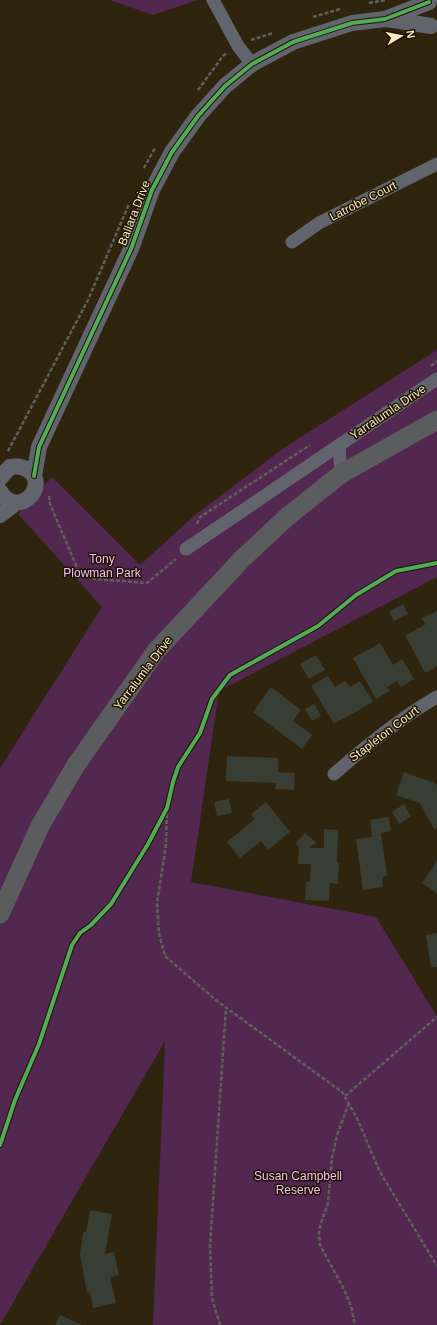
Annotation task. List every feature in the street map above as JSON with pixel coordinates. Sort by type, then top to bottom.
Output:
[{"type":"main road","name":"Yarralumla Drive","points":[[0,914],[40,826],[72,772],[156,652],[242,559],[287,517],[341,474],[437,420]]},
{"type":"street","points":[[213,0],[238,46],[252,64]]},
{"type":"street","points":[[430,1],[427,10],[434,30]]},
{"type":"street","name":"Ballara Drive","points":[[0,515],[16,503],[26,500],[34,492],[34,476],[39,447],[131,249],[152,190],[172,152],[198,116],[216,96],[252,64],[293,42],[352,23],[385,19],[430,1]]},
{"type":"street","name":"Ballara Drive","points":[[385,19],[434,30]]},
{"type":"street","name":"Latrobe Court","points":[[292,242],[319,223],[437,164]]},
{"type":"street","name":"Yarralumla Drive","points":[[186,550],[437,378]]},
{"type":"street","name":"Yarralumla Drive","points":[[339,445],[341,474]]},
{"type":"street","name":"Ballara Drive","points":[[0,478],[5,470],[15,466],[39,447]]},
{"type":"street","points":[[15,466],[26,468],[34,476]]},
{"type":"street","points":[[0,492],[6,499],[16,503]]},
{"type":"street","name":"Stapleton Court","points":[[334,774],[355,755],[416,709],[437,697]]},
{"type":"path","points":[[49,489],[50,504],[78,570],[95,579],[147,583],[186,550]]},
{"type":"path","points":[[169,802],[166,845],[157,903],[159,934],[165,956],[226,1008],[346,1096],[380,1172],[437,1266]]},
{"type":"path","points":[[161,820],[168,808]]},
{"type":"path","points":[[220,1325],[212,1298],[210,1246],[226,1008]]},
{"type":"path","points":[[346,1096],[437,1017]]},
{"type":"path","points":[[349,1103],[337,1136],[332,1158],[328,1203],[319,1233],[320,1246],[344,1289],[351,1306],[355,1325]]},
{"type":"green space","points":[[110,0],[198,0],[153,15]]},
{"type":"green space","points":[[437,350],[437,577],[219,691],[191,882],[376,917],[435,1013],[437,1018],[437,1325],[153,1325],[165,1041],[0,1325],[0,768],[102,607],[18,514],[52,477],[140,565],[194,516],[281,450]]},
{"type":"building","points":[[403,604],[408,614],[394,621],[389,611]]},
{"type":"building","points":[[437,611],[437,666],[425,673],[405,635],[425,625],[422,618]]},
{"type":"building","points":[[380,643],[393,665],[402,659],[414,679],[401,687],[397,681],[387,687],[390,691],[376,699],[353,658]]},
{"type":"building","points":[[316,655],[325,670],[309,679],[300,664]]},
{"type":"building","points":[[328,676],[335,687],[345,681],[350,687],[360,681],[373,702],[334,724],[311,686]]},
{"type":"building","points":[[271,687],[301,710],[293,721],[312,735],[302,749],[253,712]]},
{"type":"building","points":[[314,704],[321,716],[312,721],[305,709]]},
{"type":"building","points":[[227,756],[278,758],[278,772],[295,773],[294,790],[275,789],[276,783],[226,781]]},
{"type":"building","points":[[404,772],[435,783],[437,786],[437,827],[434,829],[420,803],[396,795]]},
{"type":"building","points":[[229,799],[232,813],[217,816],[214,802]]},
{"type":"building","points":[[266,802],[290,832],[268,850],[261,841],[240,858],[227,842],[255,819],[251,814]]},
{"type":"building","points":[[404,804],[411,816],[399,824],[392,812]]},
{"type":"building","points":[[389,817],[391,831],[381,833],[387,876],[382,877],[383,887],[363,890],[356,839],[372,837],[370,820]]},
{"type":"building","points":[[324,829],[338,830],[338,884],[330,883],[329,901],[305,900],[306,882],[310,882],[311,864],[298,864],[299,847],[295,844],[305,833],[316,842],[310,848],[324,848]]},
{"type":"building","points":[[437,862],[437,893],[422,883]]},
{"type":"building","points":[[437,933],[437,967],[431,967],[426,935]]},
{"type":"building","points":[[90,1210],[112,1214],[105,1254],[114,1252],[119,1275],[110,1277],[116,1303],[93,1308],[90,1292],[87,1293],[80,1254],[83,1232],[86,1232]]},
{"type":"building","points":[[60,1315],[82,1325],[55,1325]]},
{"type":"cycle path","points":[[34,476],[39,447],[131,249],[152,190],[172,152],[198,116],[225,86],[252,64],[293,42],[352,23],[385,19],[429,2]]},
{"type":"cycle path","points":[[0,1145],[15,1100],[39,1044],[72,945],[80,933],[91,925],[111,904],[148,844],[167,808],[178,767],[200,733],[212,699],[230,675],[318,626],[356,595],[396,571],[437,563]]},
{"type":"park label","name":"Tony Plowman Park","points":[[102,566]]},
{"type":"park label","name":"Susan Campbell Reserve","points":[[298,1183]]}]
